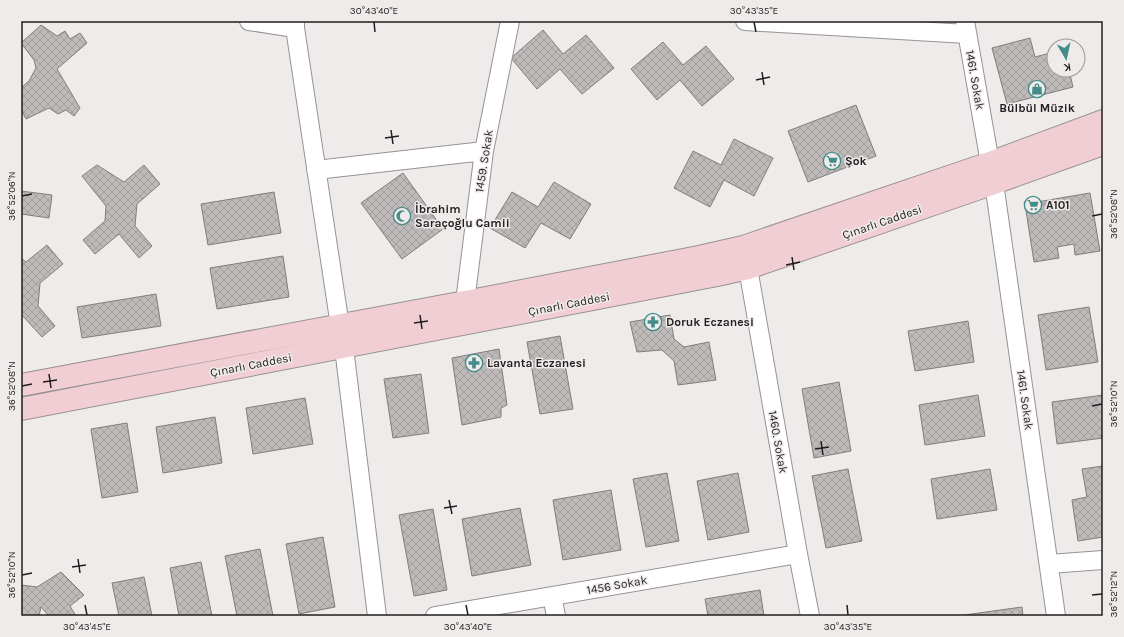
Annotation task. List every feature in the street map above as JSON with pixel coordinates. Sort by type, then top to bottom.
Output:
[{"type":"main road","name":"Çınarlı Caddesi","points":[[21,409],[344,348],[748,268],[992,173],[1103,121]]},
{"type":"main road","name":"Çınarlı Caddesi","points":[[21,385],[340,326],[699,257],[742,246],[992,173],[1103,144]]},
{"type":"main road","points":[[340,326],[344,348]]},
{"type":"street","points":[[249,21],[295,25],[340,326]]},
{"type":"street","name":"1459. Sokak","points":[[465,302],[484,151],[510,21]]},
{"type":"street","points":[[745,21],[966,28]]},
{"type":"street","name":"1461. Sokak","points":[[966,28],[992,173],[1056,616]]},
{"type":"street","points":[[316,170],[484,151]]},
{"type":"street","name":"1460. Sokak","points":[[748,268],[810,616]]},
{"type":"street","points":[[344,348],[377,616]]},
{"type":"street","name":"1456 Sokak","points":[[435,616],[798,554]]},
{"type":"street","points":[[1049,564],[1103,560]]},
{"type":"street","points":[[552,596],[556,616]]},
{"type":"building","points":[[41,25],[57,36],[65,31],[70,39],[80,33],[87,43],[57,69],[80,108],[74,116],[66,110],[58,114],[49,108],[26,119],[21,109],[21,88],[29,81],[36,68],[34,60],[21,43]]},
{"type":"building","points":[[543,30],[563,54],[586,35],[614,68],[582,94],[560,69],[537,89],[511,58]]},
{"type":"building","points":[[1030,38],[1035,57],[1046,54],[1046,78],[1071,78],[1073,87],[1007,104],[992,48]]},
{"type":"building","points":[[663,42],[683,65],[706,46],[734,79],[702,106],[680,80],[657,100],[631,69]]},
{"type":"building","points":[[856,105],[876,156],[808,182],[788,131]]},
{"type":"building","points":[[734,139],[773,158],[754,196],[724,180],[710,207],[674,188],[693,151],[721,165]]},
{"type":"building","points":[[97,165],[124,182],[144,165],[160,184],[137,204],[135,226],[152,246],[139,258],[119,234],[95,254],[83,240],[105,221],[106,206],[82,176]]},
{"type":"building","name":"İbrahim Saraçoğlu Camii","points":[[403,173],[443,229],[402,259],[361,203]]},
{"type":"building","points":[[554,182],[591,204],[570,239],[541,223],[525,248],[490,228],[512,192],[538,207]]},
{"type":"building","points":[[21,191],[52,195],[49,218],[21,214]]},
{"type":"building","points":[[274,192],[281,233],[208,245],[201,204]]},
{"type":"building","points":[[1090,193],[1100,251],[1075,255],[1074,244],[1057,247],[1059,258],[1034,262],[1025,204]]},
{"type":"building","points":[[47,245],[63,264],[40,283],[38,306],[55,326],[42,337],[21,314],[21,258],[26,262]]},
{"type":"building","points":[[283,256],[289,297],[217,309],[210,268]]},
{"type":"building","points":[[156,294],[161,326],[82,338],[77,307]]},
{"type":"building","points":[[1089,307],[1098,362],[1046,370],[1038,315]]},
{"type":"building","points":[[670,315],[674,339],[684,347],[709,342],[716,380],[678,385],[674,361],[662,350],[637,352],[630,322]]},
{"type":"building","points":[[968,321],[974,362],[915,371],[908,331]]},
{"type":"building","points":[[560,336],[573,409],[540,414],[527,342]]},
{"type":"building","points":[[499,349],[507,405],[501,408],[501,417],[462,425],[452,358]]},
{"type":"building","points":[[421,374],[429,433],[393,438],[384,379]]},
{"type":"building","points":[[839,382],[851,451],[814,458],[802,389]]},
{"type":"building","points":[[978,395],[985,436],[925,445],[919,405]]},
{"type":"building","points":[[1103,395],[1103,438],[1057,444],[1052,402]]},
{"type":"building","points":[[305,398],[313,444],[253,454],[246,408]]},
{"type":"building","points":[[215,417],[222,463],[163,473],[156,427]]},
{"type":"building","points":[[127,423],[138,492],[102,498],[91,429]]},
{"type":"building","points":[[1103,466],[1103,537],[1078,541],[1072,500],[1087,497],[1082,469]]},
{"type":"building","points":[[848,469],[862,541],[826,548],[812,476]]},
{"type":"building","points":[[990,469],[997,510],[937,519],[931,479]]},
{"type":"building","points":[[667,473],[679,541],[646,547],[633,479]]},
{"type":"building","points":[[738,473],[749,532],[708,540],[697,481]]},
{"type":"building","points":[[611,490],[621,550],[563,560],[553,500]]},
{"type":"building","points":[[520,508],[531,565],[472,576],[462,519]]},
{"type":"building","points":[[433,509],[447,590],[414,596],[399,515]]},
{"type":"building","points":[[323,537],[335,607],[299,614],[286,544]]},
{"type":"building","points":[[260,549],[273,616],[237,616],[225,556]]},
{"type":"building","points":[[201,562],[212,616],[179,616],[170,568]]},
{"type":"building","points":[[61,572],[84,595],[70,606],[76,616],[49,616],[41,607],[39,616],[21,616],[21,585],[37,587]]},
{"type":"building","points":[[144,577],[152,616],[119,616],[112,583]]},
{"type":"building","points":[[760,590],[764,616],[708,616],[705,599]]},
{"type":"building","points":[[1022,607],[1023,616],[957,616]]},
{"type":"place","name":"Bülbül Müzik","points":[[1037,89]]},
{"type":"place","name":"Şok","points":[[832,161]]},
{"type":"place","name":"A101","points":[[1033,205]]},
{"type":"place","name":"İbrahim Saraçoğlu Camii","points":[[402,216]]},
{"type":"place","name":"Doruk Eczanesi","points":[[653,322]]},
{"type":"place","name":"Lavanta Eczanesi","points":[[474,363]]}]
